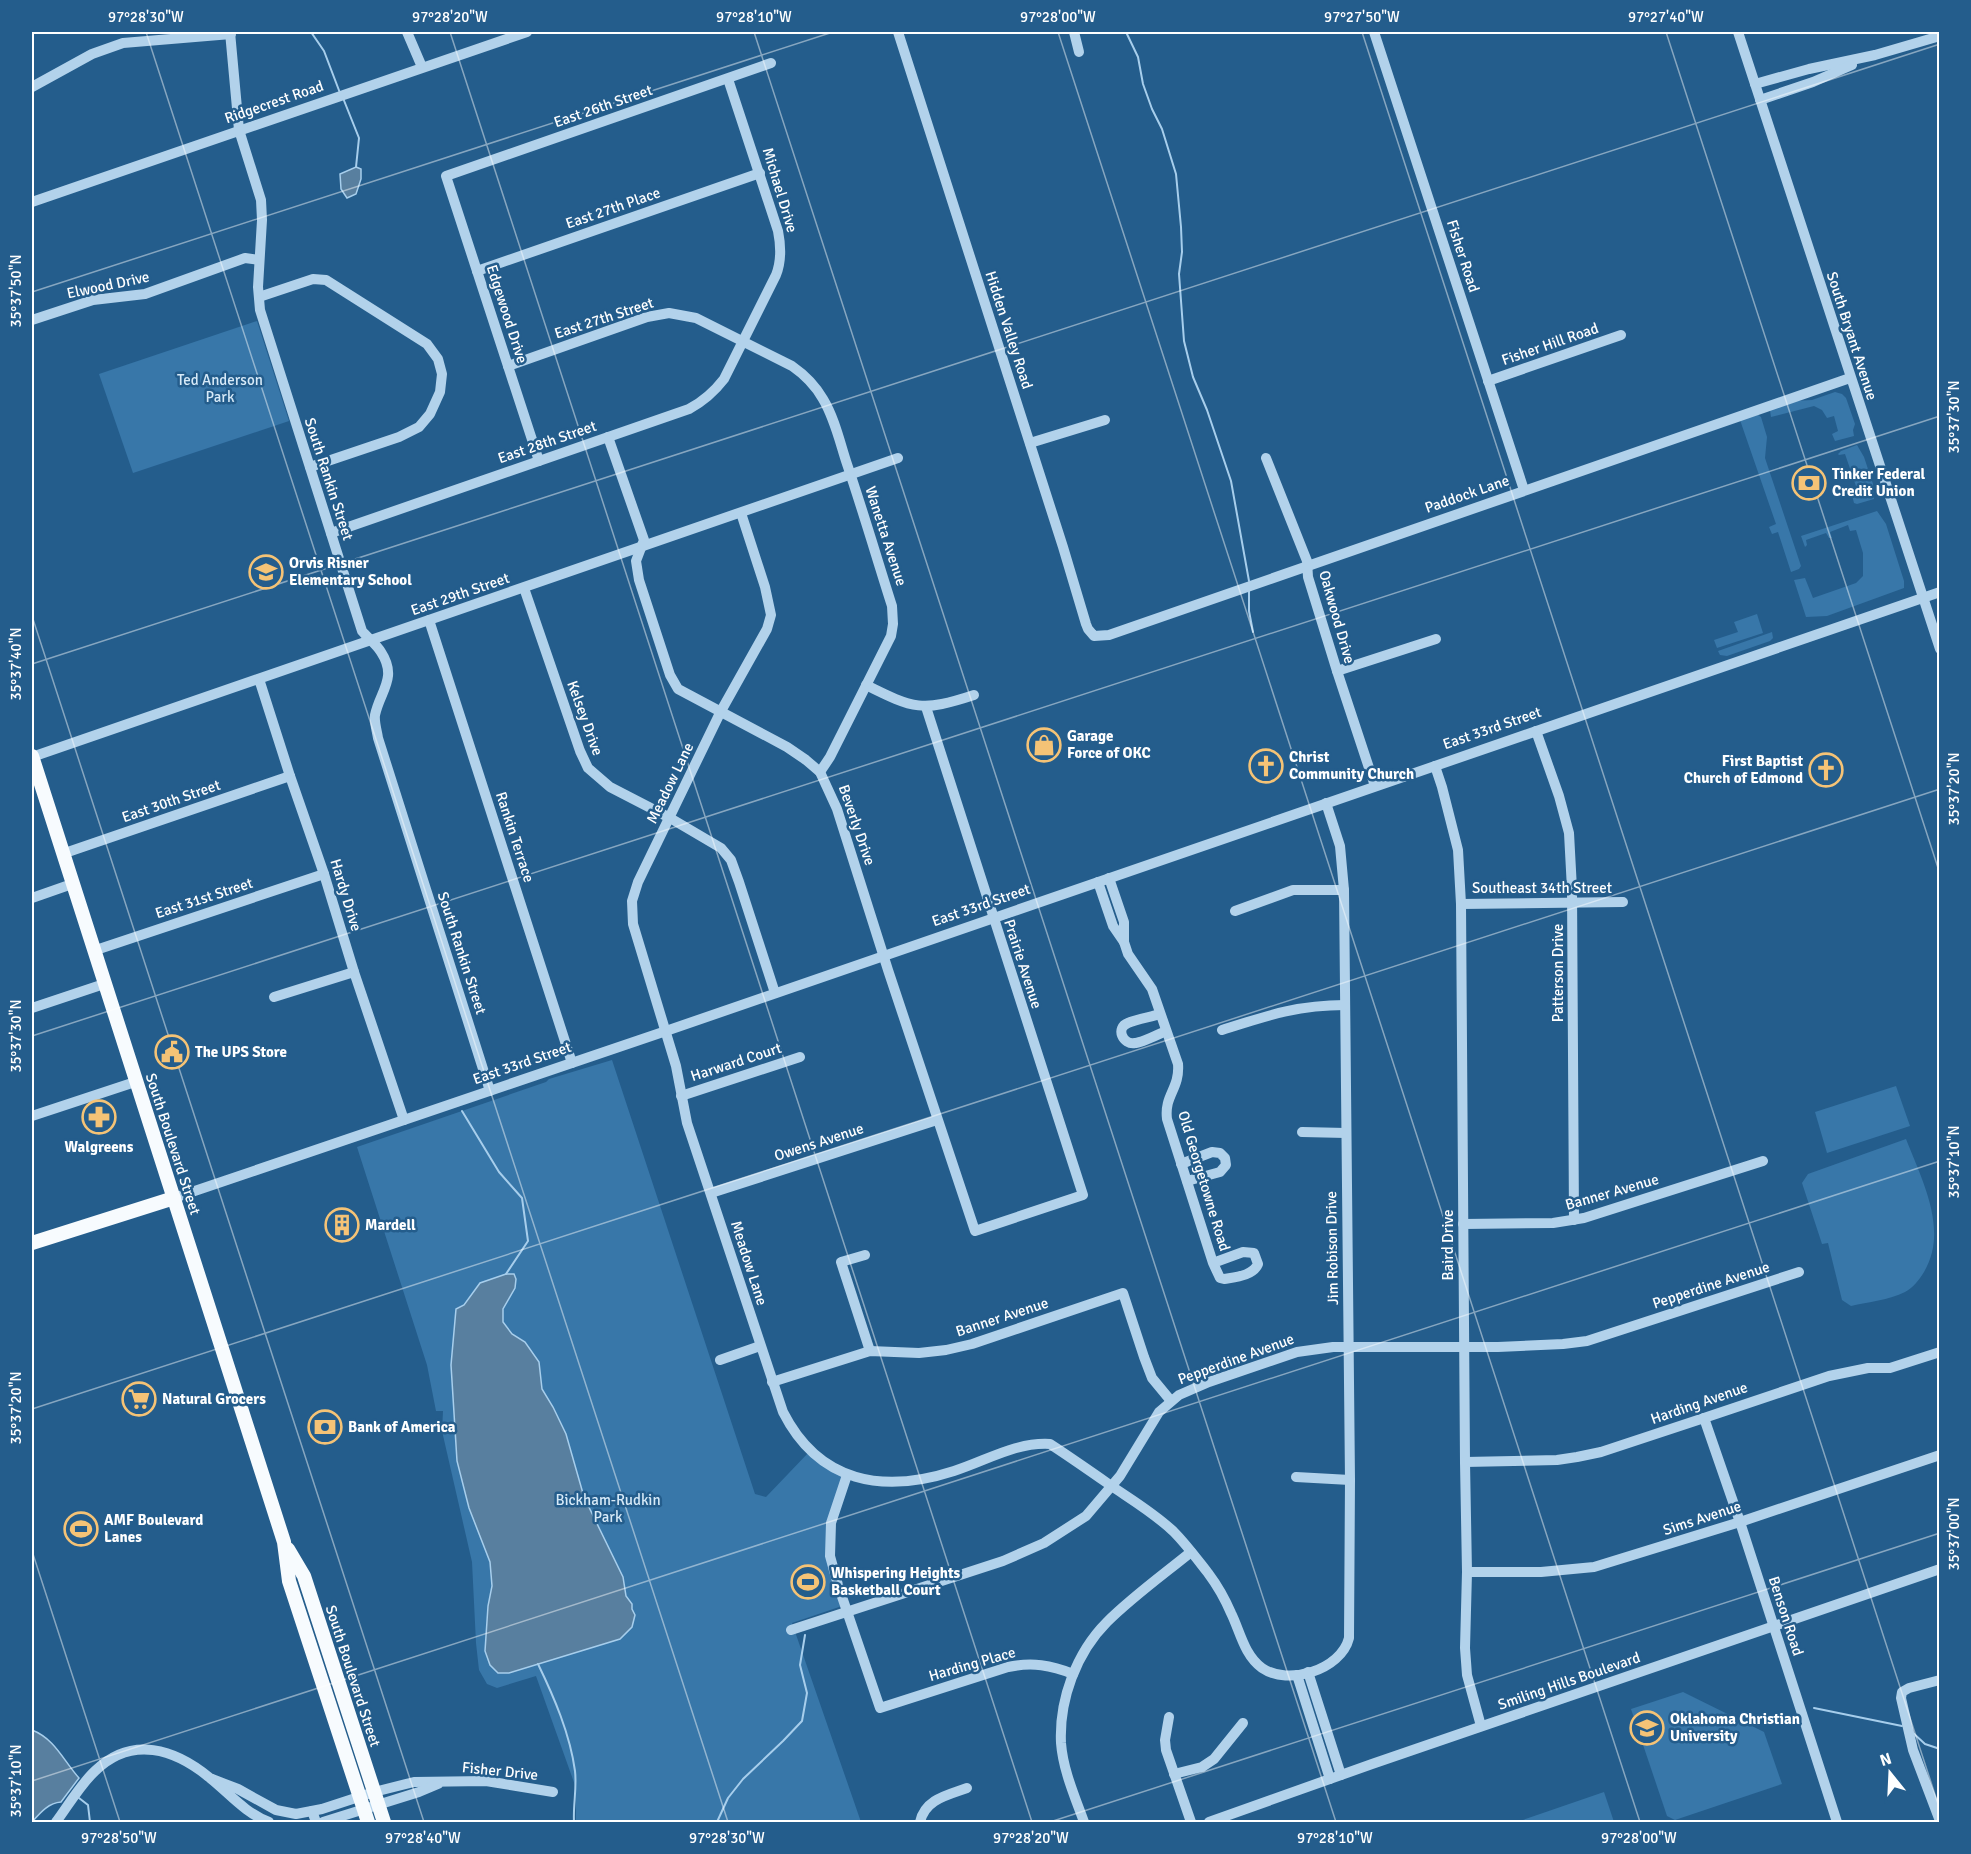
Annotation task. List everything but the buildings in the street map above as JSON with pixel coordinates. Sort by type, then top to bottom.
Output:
[{"type":"main road","name":"South Boulevard Street","points":[[32,757],[35,782],[62,854],[174,1198],[284,1542],[289,1581],[364,1810]]},
{"type":"main road","name":"East 33rd Street","points":[[32,1243],[174,1198]]},
{"type":"main road","name":"South Boulevard Street","points":[[284,1542],[304,1576],[384,1822]]},
{"type":"street","points":[[407,32],[422,67]]},
{"type":"street","name":"Ridgecrest Road","points":[[32,202],[527,32]]},
{"type":"street","name":"Hidden Valley Road","points":[[898,32],[1086,624],[1094,636]]},
{"type":"street","points":[[1074,32],[1079,52]]},
{"type":"street","name":"Fisher Road","points":[[1374,32],[1524,490]]},
{"type":"street","name":"South Bryant Avenue","points":[[1738,32],[1940,650]]},
{"type":"street","points":[[1909,32],[1912,43]]},
{"type":"street","points":[[32,87],[92,54],[123,43],[231,33]]},
{"type":"street","name":"South Rankin Street","points":[[231,33],[239,130],[261,200],[259,297],[264,322],[362,631],[382,653],[388,670],[387,685],[375,718],[378,738],[490,1091]]},
{"type":"street","points":[[1760,100],[1912,43],[1925,35],[1940,36]]},
{"type":"street","points":[[1755,84],[1809,69],[1875,55]]},
{"type":"street","name":"East 26th Street","points":[[446,176],[771,63]]},
{"type":"street","name":"Michael Drive","points":[[728,79],[778,231],[780,258],[776,275],[742,341]]},
{"type":"street","name":"East 27th Place","points":[[477,271],[760,173]]},
{"type":"street","name":"Edgewood Drive","points":[[446,176],[539,461]]},
{"type":"street","name":"Elwood Drive","points":[[32,321],[93,300],[145,294],[245,258],[259,260]]},
{"type":"street","points":[[259,297],[313,279],[326,280],[427,344],[438,359],[442,374],[440,392],[430,414],[418,428],[399,437],[310,467]]},
{"type":"street","name":"East 27th Street","points":[[508,366],[660,314],[678,314],[696,318],[742,341]]},
{"type":"street","name":"Fisher Hill Road","points":[[1488,381],[1621,335]]},
{"type":"street","name":"East 28th Street","points":[[331,533],[689,409],[701,403],[724,379],[742,341]]},
{"type":"street","name":"Wanetta Avenue","points":[[742,341],[792,366],[818,390],[825,402],[851,475],[892,606],[891,636],[830,757],[820,772]]},
{"type":"street","name":"Paddock Lane","points":[[1094,636],[1109,635],[1850,378]]},
{"type":"street","points":[[1030,443],[1105,420]]},
{"type":"street","name":"Beverly Drive","points":[[608,437],[644,540],[636,561],[639,580],[670,675],[678,689],[787,747],[820,772],[837,809],[883,956],[975,1231]]},
{"type":"street","name":"East 29th Street","points":[[32,757],[898,458]]},
{"type":"street","name":"Oakwood Drive","points":[[1266,458],[1307,565],[1308,577],[1375,786]]},
{"type":"street","name":"Meadow Lane","points":[[741,513],[765,587],[771,615],[767,630],[721,711],[638,882],[632,901],[633,924],[676,1066],[687,1123],[783,1412],[797,1436],[813,1454],[847,1475],[871,1480],[898,1482],[920,1480],[955,1471],[1011,1449],[1033,1443],[1050,1444],[1150,1512],[1191,1551],[1210,1576],[1230,1611],[1247,1651],[1256,1664],[1279,1675],[1302,1674]]},
{"type":"street","name":"Kelsey Drive","points":[[524,588],[580,751],[588,768],[610,787],[721,848],[731,860],[775,993]]},
{"type":"street","name":"East 33rd Street","points":[[174,1198],[666,1031],[1940,591]]},
{"type":"street","name":"Rankin Terrace","points":[[429,620],[572,1063]]},
{"type":"street","points":[[1337,671],[1436,639]]},
{"type":"street","name":"Hardy Drive","points":[[259,679],[404,1120]]},
{"type":"street","points":[[866,685],[899,702],[926,707],[950,703],[975,695]]},
{"type":"street","name":"Prairie Avenue","points":[[926,707],[1083,1196],[975,1231]]},
{"type":"street","name":"Patterson Drive","points":[[1536,731],[1569,832],[1572,903],[1574,1220]]},
{"type":"street","name":"Baird Drive","points":[[1435,766],[1458,850],[1461,904],[1466,1648],[1467,1674],[1481,1726]]},
{"type":"street","name":"East 30th Street","points":[[62,854],[290,776]]},
{"type":"street","name":"Jim Robison Drive","points":[[1302,1674],[1337,1660],[1345,1651],[1349,1638],[1350,1480],[1344,890],[1340,846],[1326,803]]},
{"type":"street","name":"East 31st Street","points":[[93,951],[324,874]]},
{"type":"street","name":"Old Georgetowne Road","points":[[1103,880],[1123,917],[1124,942]]},
{"type":"street","name":"Old Georgetowne Road","points":[[1103,880],[1111,921],[1124,942],[1128,954],[1152,990],[1178,1065],[1179,1076],[1168,1098],[1166,1113],[1214,1263]]},
{"type":"street","points":[[32,898],[72,884]]},
{"type":"street","points":[[1235,911],[1293,890],[1344,890]]},
{"type":"street","name":"Southeast 34th Street","points":[[1461,904],[1623,902]]},
{"type":"street","points":[[1111,921],[1123,917]]},
{"type":"street","points":[[274,997],[354,972]]},
{"type":"street","points":[[32,1008],[104,984]]},
{"type":"street","points":[[1222,1030],[1285,1011],[1314,1006],[1345,1005]]},
{"type":"street","points":[[1161,1014],[1126,1023],[1121,1029],[1121,1034],[1127,1042],[1135,1044],[1166,1031]]},
{"type":"street","name":"Harward Court","points":[[681,1096],[800,1058]]},
{"type":"street","points":[[32,1116],[135,1082]]},
{"type":"street","name":"Owens Avenue","points":[[711,1193],[937,1120]]},
{"type":"street","points":[[1302,1132],[1346,1133]]},
{"type":"street","points":[[1181,1164],[1212,1152],[1220,1153],[1225,1158],[1226,1165],[1220,1172],[1187,1181]]},
{"type":"street","name":"Banner Avenue","points":[[1463,1224],[1553,1223],[1574,1220],[1593,1216],[1763,1161]]},
{"type":"street","points":[[865,1255],[841,1262],[870,1351]]},
{"type":"street","name":"Pepperdine Avenue","points":[[791,1630],[1003,1561],[1044,1543],[1086,1516],[1135,1454],[1153,1420],[1171,1401],[1188,1390],[1209,1382],[1297,1352],[1333,1347],[1541,1346],[1587,1341],[1799,1272]]},
{"type":"street","name":"Banner Avenue","points":[[772,1382],[870,1351],[919,1353],[972,1344],[1123,1293],[1152,1378],[1171,1401]]},
{"type":"street","points":[[720,1360],[760,1346]]},
{"type":"street","name":"Harding Avenue","points":[[1465,1462],[1557,1460],[1600,1452],[1829,1376],[1868,1368],[1890,1368],[1940,1352]]},
{"type":"street","name":"Benson Road","points":[[1704,1418],[1837,1822]]},
{"type":"street","name":"Sims Avenue","points":[[1467,1572],[1541,1572],[1594,1567],[1740,1522],[1940,1455]]},
{"type":"street","points":[[847,1475],[831,1523],[829,1546],[833,1570],[847,1611]]},
{"type":"street","points":[[1296,1477],[1350,1480]]},
{"type":"street","points":[[1084,1822],[1068,1775],[1061,1744],[1063,1709],[1073,1674],[1087,1647],[1106,1623],[1191,1551]]},
{"type":"street","name":"Smiling Hills Boulevard","points":[[1209,1822],[1940,1569]]},
{"type":"street","name":"Harding Place","points":[[847,1611],[880,1708],[1008,1666],[1038,1664],[1056,1667],[1073,1674]]},
{"type":"street","points":[[1302,1674],[1341,1775]]},
{"type":"street","points":[[1302,1674],[1330,1779]]},
{"type":"street","points":[[1940,1680],[1902,1692],[1901,1704],[1913,1750],[1940,1821]]},
{"type":"street","points":[[1169,1717],[1165,1744],[1191,1822]]},
{"type":"street","points":[[1174,1774],[1202,1767],[1215,1759],[1243,1723]]},
{"type":"street","points":[[58,1820],[94,1772],[118,1755],[135,1750],[152,1750],[178,1756],[212,1779],[258,1818],[268,1822]]},
{"type":"street","points":[[212,1779],[276,1810],[296,1814],[312,1811],[364,1810]]},
{"type":"street","name":"Fisher Drive","points":[[364,1810],[376,1799],[414,1782],[486,1781],[553,1792]]},
{"type":"street","points":[[920,1822],[921,1816],[935,1800],[968,1788]]},
{"type":"street","points":[[324,1822],[364,1810]]},
{"type":"street","points":[[312,1811],[316,1822]]},
{"type":"green space","name":"Ted Anderson Park","points":[[257,321],[289,421],[133,473],[99,374]]},
{"type":"green space","points":[[1835,392],[1846,398],[1855,424],[1854,436],[1835,441],[1832,434],[1838,431],[1834,416],[1827,418],[1822,410],[1814,406],[1771,417],[1770,410],[1794,401],[1812,400]]},
{"type":"green space","points":[[1757,414],[1761,417],[1767,437],[1765,458],[1801,566],[1791,572],[1778,532],[1772,534],[1769,527],[1776,524],[1740,420]]},
{"type":"green space","points":[[1857,445],[1864,457],[1873,484],[1874,499],[1857,504],[1854,503],[1852,495],[1858,492],[1845,454],[1838,454]]},
{"type":"green space","points":[[1877,511],[1886,524],[1904,581],[1904,588],[1827,616],[1806,617],[1794,580],[1805,578],[1813,598],[1856,583],[1863,576],[1863,553],[1856,530],[1850,531],[1848,525],[1830,532],[1832,538],[1829,538],[1826,533],[1806,540],[1805,547],[1801,536]]},
{"type":"green space","points":[[1757,614],[1763,633],[1717,648],[1714,640],[1738,632],[1734,622]]},
{"type":"green space","points":[[1772,632],[1773,638],[1770,641],[1727,656],[1720,655],[1718,651]]},
{"type":"green space","name":"Bickham-Rudkin Park","points":[[612,1060],[755,1494],[766,1497],[810,1451],[847,1475],[830,1535],[845,1605],[792,1623],[861,1822],[576,1822],[576,1788],[536,1676],[497,1688],[487,1684],[479,1670],[472,1562],[442,1431],[443,1411],[436,1411],[427,1365],[357,1147],[546,1082],[549,1079]]},
{"type":"green space","points":[[1896,1086],[1910,1126],[1827,1153],[1815,1112]]},
{"type":"green space","points":[[1906,1139],[1925,1188],[1934,1222],[1931,1256],[1916,1284],[1908,1290],[1885,1299],[1851,1306],[1842,1300],[1828,1243],[1822,1244],[1802,1183],[1808,1174]]},
{"type":"green space","points":[[1683,1692],[1764,1732],[1782,1784],[1675,1820],[1667,1816],[1631,1709]]},
{"type":"green space","points":[[1604,1792],[1614,1822],[1517,1822]]},
{"type":"shaded area","points":[[356,167],[361,169],[361,179],[356,194],[347,198],[341,189],[340,174]]},
{"type":"shaded area","points":[[506,1274],[514,1274],[516,1279],[515,1288],[503,1309],[503,1322],[512,1334],[525,1342],[539,1362],[542,1389],[566,1434],[584,1497],[623,1577],[626,1596],[632,1604],[635,1615],[632,1627],[620,1639],[509,1673],[498,1673],[490,1665],[485,1651],[488,1606],[492,1586],[490,1562],[469,1508],[457,1461],[451,1365],[456,1309],[464,1305],[480,1283]]},
{"type":"shaded area","points":[[32,1730],[53,1744],[79,1778],[61,1802],[48,1806],[32,1822]]},
{"type":"waterway","points":[[311,32],[324,51],[340,93]]},
{"type":"waterway","points":[[1126,32],[1138,57],[1143,84],[1162,129],[1176,174],[1181,227],[1182,252],[1179,274],[1184,341],[1193,377],[1207,410],[1231,481],[1249,581]]},
{"type":"waterway","points":[[343,98],[359,138],[356,167]]},
{"type":"waterway","points":[[1249,590],[1249,611],[1253,632]]},
{"type":"waterway","points":[[462,1111],[499,1172],[522,1198],[528,1241],[506,1274]]},
{"type":"waterway","points":[[717,1822],[728,1798],[743,1779],[802,1721],[807,1693],[800,1665],[805,1635]]},
{"type":"waterway","points":[[538,1664],[561,1716],[573,1757],[574,1822]]},
{"type":"waterway","points":[[1814,1708],[1902,1726]]},
{"type":"waterway","points":[[1912,1732],[1925,1744],[1940,1749]]},
{"type":"waterway","points":[[79,1798],[88,1805],[90,1822]]},
{"type":"place","name":"Tinker Federal Credit Union","points":[[1809,483]]},
{"type":"place","name":"Orvis Risner Elementary School","points":[[266,572]]},
{"type":"place","name":"Garage Force of OKC","points":[[1044,745]]},
{"type":"place","name":"Christ Community Church","points":[[1266,766]]},
{"type":"place","name":"First Baptist Church of Edmond","points":[[1826,770]]},
{"type":"place","name":"The UPS Store","points":[[172,1052]]},
{"type":"place","name":"Walgreens","points":[[99,1117]]},
{"type":"place","name":"Mardell","points":[[342,1225]]},
{"type":"place","name":"Natural Grocers","points":[[139,1399]]},
{"type":"place","name":"Bank of America","points":[[325,1427]]},
{"type":"place","name":"AMF Boulevard Lanes","points":[[81,1529]]},
{"type":"place","name":"Whispering Heights Basketball Court","points":[[808,1582]]},
{"type":"place","name":"Oklahoma Christian University","points":[[1647,1728]]}]
